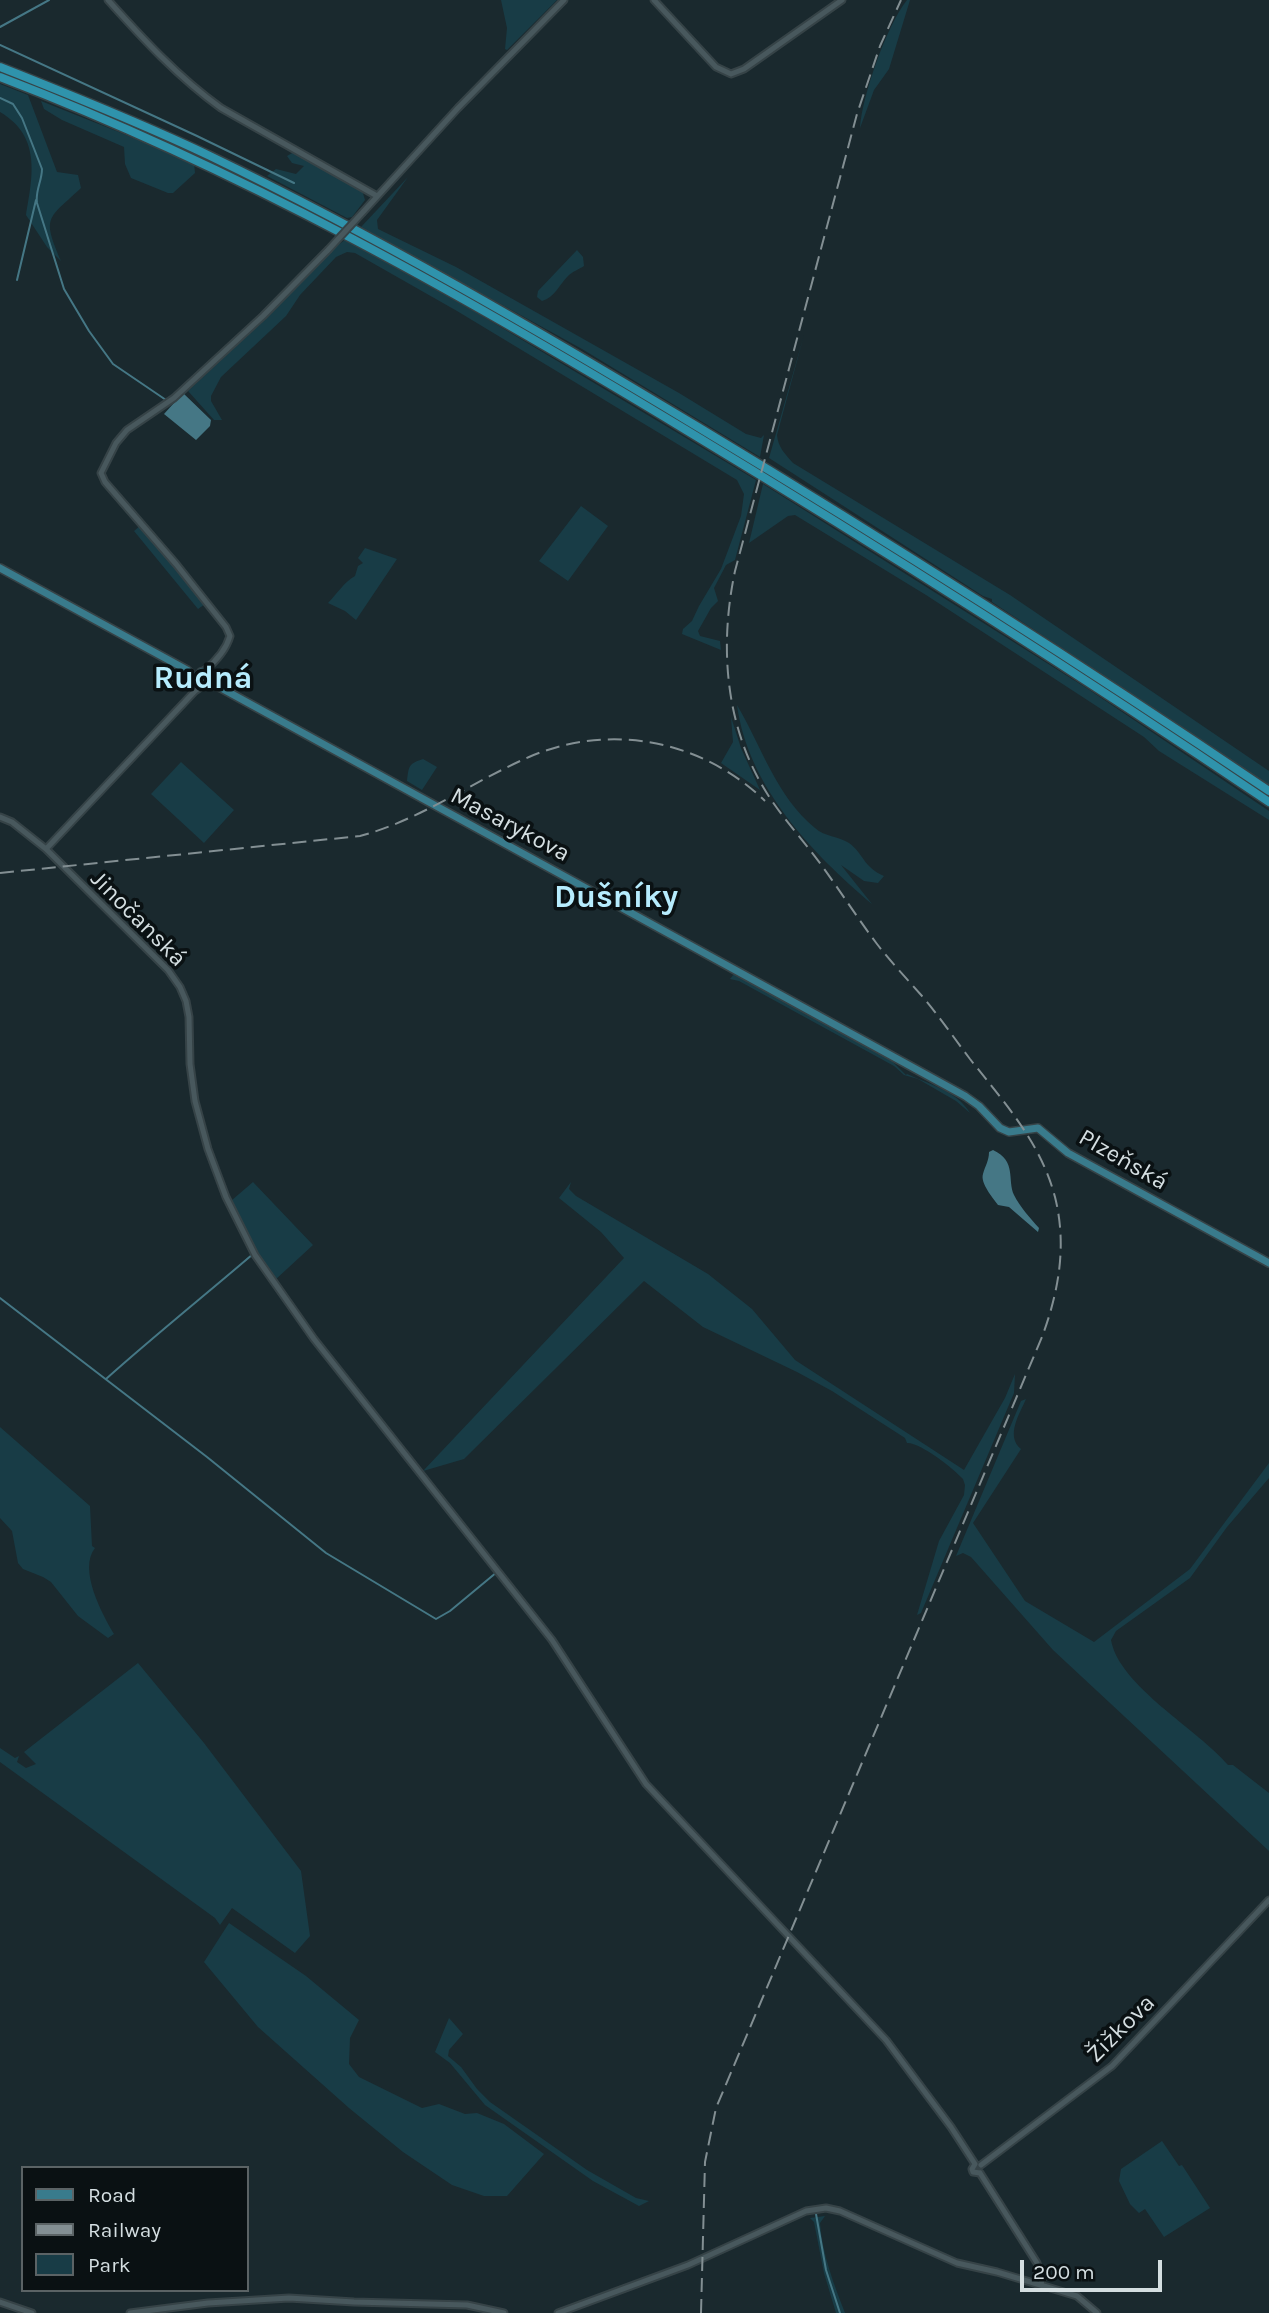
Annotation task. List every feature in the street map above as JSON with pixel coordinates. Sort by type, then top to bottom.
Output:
[{"type":"highway","points":[[0,67],[211,156],[484,300],[869,531],[1269,791]]},
{"type":"highway","points":[[0,77],[83,109],[206,164],[325,223],[490,314],[653,410],[910,568],[1074,672],[1269,802]]},
{"type":"main road","points":[[0,568],[187,670],[205,677]]},
{"type":"main road","name":"Masarykova","points":[[205,677],[965,1096]]},
{"type":"main road","name":"Plzeňská","points":[[965,1096],[1000,1128],[1009,1132],[1034,1128],[1043,1130],[1068,1153],[1269,1264]]},
{"type":"street","points":[[108,0],[178,75],[213,102],[377,196]]},
{"type":"street","points":[[46,849],[195,691],[230,636],[226,627],[108,485],[101,472],[116,443],[127,430],[167,404],[263,316],[328,250],[457,108],[564,0]]},
{"type":"street","points":[[654,0],[716,67],[731,74],[744,69],[842,0]]},
{"type":"street","name":"Jinočanská","points":[[0,817],[12,822],[46,849],[97,903],[168,970],[180,987],[189,1017],[190,1064],[195,1101],[208,1149],[226,1197],[255,1255],[314,1339],[552,1640],[646,1784],[886,2040],[978,2165]]},
{"type":"street","name":"Žižkova","points":[[978,2165],[1111,2066],[1269,1900]]},
{"type":"street","points":[[978,2165],[982,2171],[980,2173],[1037,2263],[1042,2279],[1041,2286]]},
{"type":"street","points":[[558,2313],[688,2264],[810,2209],[826,2208],[840,2211],[957,2263],[1077,2296],[1097,2313]]},
{"type":"street","points":[[131,2313],[208,2303],[289,2298],[467,2305],[504,2313]]},
{"type":"street","points":[[0,2302],[32,2313]]},
{"type":"green space","points":[[501,0],[557,0],[507,50],[507,28]]},
{"type":"green space","points":[[907,0],[910,0],[889,69],[874,90],[860,128],[865,98],[877,61],[899,11]]},
{"type":"green space","points":[[0,84],[28,95],[57,172],[78,175],[81,188],[51,220],[51,235],[61,261],[47,247],[26,215],[31,185],[31,158],[22,133],[0,112]]},
{"type":"green space","points":[[41,101],[194,162],[195,173],[173,193],[131,178],[125,164],[124,147],[62,120],[44,109]]},
{"type":"green space","points":[[294,152],[362,190],[365,200],[352,217],[347,218],[267,176],[276,169],[296,174],[304,166],[292,163],[287,156]]},
{"type":"green space","points":[[408,177],[377,220],[378,229],[456,267],[746,434],[761,438],[764,435],[760,457],[582,349],[361,227]]},
{"type":"green space","points":[[346,239],[479,314],[756,480],[735,560],[726,565],[714,588],[718,601],[698,631],[700,636],[720,641],[721,650],[682,634],[721,569],[741,516],[744,494],[737,480],[457,311],[355,253],[347,252],[336,257],[300,295],[286,316],[221,377],[211,401],[222,420],[214,420],[188,391]]},
{"type":"green space","points":[[577,250],[583,257],[584,266],[570,275],[554,294],[542,301],[537,297],[538,291]]},
{"type":"green space","points":[[804,335],[777,435],[780,447],[793,463],[1010,595],[1269,771],[1269,785],[992,602],[992,599],[983,596],[769,458]]},
{"type":"green space","points":[[763,484],[1088,689],[1269,811],[1269,820],[1159,751],[1144,737],[926,595],[795,515],[788,516],[749,543]]},
{"type":"green space","points":[[581,506],[608,526],[568,581],[539,561]]},
{"type":"green space","points":[[141,525],[205,604],[198,609],[134,531]]},
{"type":"green space","points":[[365,548],[397,559],[356,620],[328,603],[355,576],[358,566],[363,563],[358,558]]},
{"type":"green space","points":[[737,705],[780,786],[801,815],[819,831],[849,843],[872,869],[884,876],[878,883],[864,881],[841,865],[872,904],[806,840],[769,791],[754,764],[743,735]]},
{"type":"green space","points":[[731,717],[741,748],[760,790],[721,763],[733,742]]},
{"type":"green space","points":[[423,759],[437,767],[422,790],[407,781],[410,766]]},
{"type":"green space","points":[[181,762],[234,810],[204,843],[151,794]]},
{"type":"green space","points":[[734,974],[892,1061],[906,1075],[907,1074],[933,1085],[950,1094],[970,1113],[956,1101],[918,1079],[904,1075],[894,1066],[739,981],[730,979]]},
{"type":"green space","points":[[253,1182],[313,1245],[275,1280],[249,1239],[232,1200]]},
{"type":"green space","points":[[571,1182],[569,1189],[576,1196],[708,1274],[752,1309],[795,1360],[964,1470],[1005,1398],[1015,1374],[1014,1393],[921,1613],[917,1615],[939,1541],[964,1495],[963,1479],[936,1457],[907,1443],[905,1438],[832,1391],[703,1327],[644,1281],[464,1459],[423,1471],[624,1258],[601,1232],[559,1198]]},
{"type":"green space","points":[[1026,1399],[1014,1431],[1016,1444],[1021,1449],[973,1523],[1025,1601],[1094,1642],[1190,1569],[1269,1463],[1269,1478],[1227,1527],[1190,1578],[1116,1631],[1111,1640],[1117,1657],[1144,1691],[1228,1765],[1233,1765],[1269,1793],[1269,1851],[1053,1650],[971,1557],[963,1553],[956,1556],[1021,1401]]},
{"type":"green space","points":[[0,1427],[90,1506],[92,1546],[95,1548],[90,1557],[90,1579],[98,1604],[114,1634],[108,1638],[78,1616],[51,1582],[23,1569],[18,1563],[12,1531],[0,1518]]},
{"type":"green space","points":[[138,1663],[204,1743],[301,1871],[310,1936],[295,1953],[232,1908],[220,1925],[215,1918],[0,1762],[0,1748],[15,1758],[19,1756],[17,1762],[26,1768],[36,1764],[24,1752]]},
{"type":"green space","points":[[229,1923],[306,1976],[359,2020],[350,2038],[349,2064],[359,2077],[422,2108],[439,2104],[465,2114],[477,2113],[504,2124],[544,2154],[507,2196],[484,2196],[452,2185],[403,2152],[258,2027],[204,1962]]},
{"type":"green space","points":[[449,2018],[463,2034],[449,2050],[448,2056],[461,2067],[490,2102],[587,2170],[636,2198],[649,2201],[639,2206],[593,2181],[485,2105],[450,2063],[435,2052]]},
{"type":"green space","points":[[1162,2141],[1179,2166],[1182,2165],[1210,2208],[1164,2237],[1145,2209],[1139,2213],[1130,2204],[1119,2181],[1121,2169]]},
{"type":"green space","points":[[825,2216],[820,2223],[823,2246],[845,2313],[836,2313],[824,2273],[814,2222],[810,2218]]},
{"type":"shaded area","points":[[183,393],[211,420],[210,426],[196,440],[164,414]]},
{"type":"shaded area","points":[[993,1150],[1001,1154],[1008,1165],[1014,1195],[1039,1228],[1038,1232],[1009,1207],[998,1205],[985,1186],[983,1174],[989,1152]]},
{"type":"waterway","points":[[0,27],[49,0]]},
{"type":"waterway","points":[[0,45],[294,183]]},
{"type":"waterway","points":[[0,98],[13,104],[22,118],[42,169],[37,203],[64,289],[113,364],[166,400]]},
{"type":"waterway","points":[[17,280],[36,200]]},
{"type":"waterway","points":[[106,1379],[253,1254]]},
{"type":"waterway","points":[[0,1298],[207,1457],[326,1553],[436,1619],[450,1611],[497,1572]]},
{"type":"waterway","points":[[816,2214],[826,2270],[840,2313]]},
{"type":"railway","points":[[701,2313],[705,2162],[716,2108],[1042,1337],[1057,1285],[1061,1250],[1055,1197],[1049,1177],[1031,1141],[934,1011],[877,944],[768,795],[742,742],[729,686],[727,629],[735,571],[857,114],[880,46],[901,0]]},
{"type":"railway","points":[[0,873],[360,836],[425,811],[529,757],[560,746],[591,741],[623,739],[684,751],[713,763],[740,780],[765,801]]},
{"type":"district","name":"Rudná","points":[[203,679]]},
{"type":"district","name":"Dušníky","points":[[616,898]]}]
